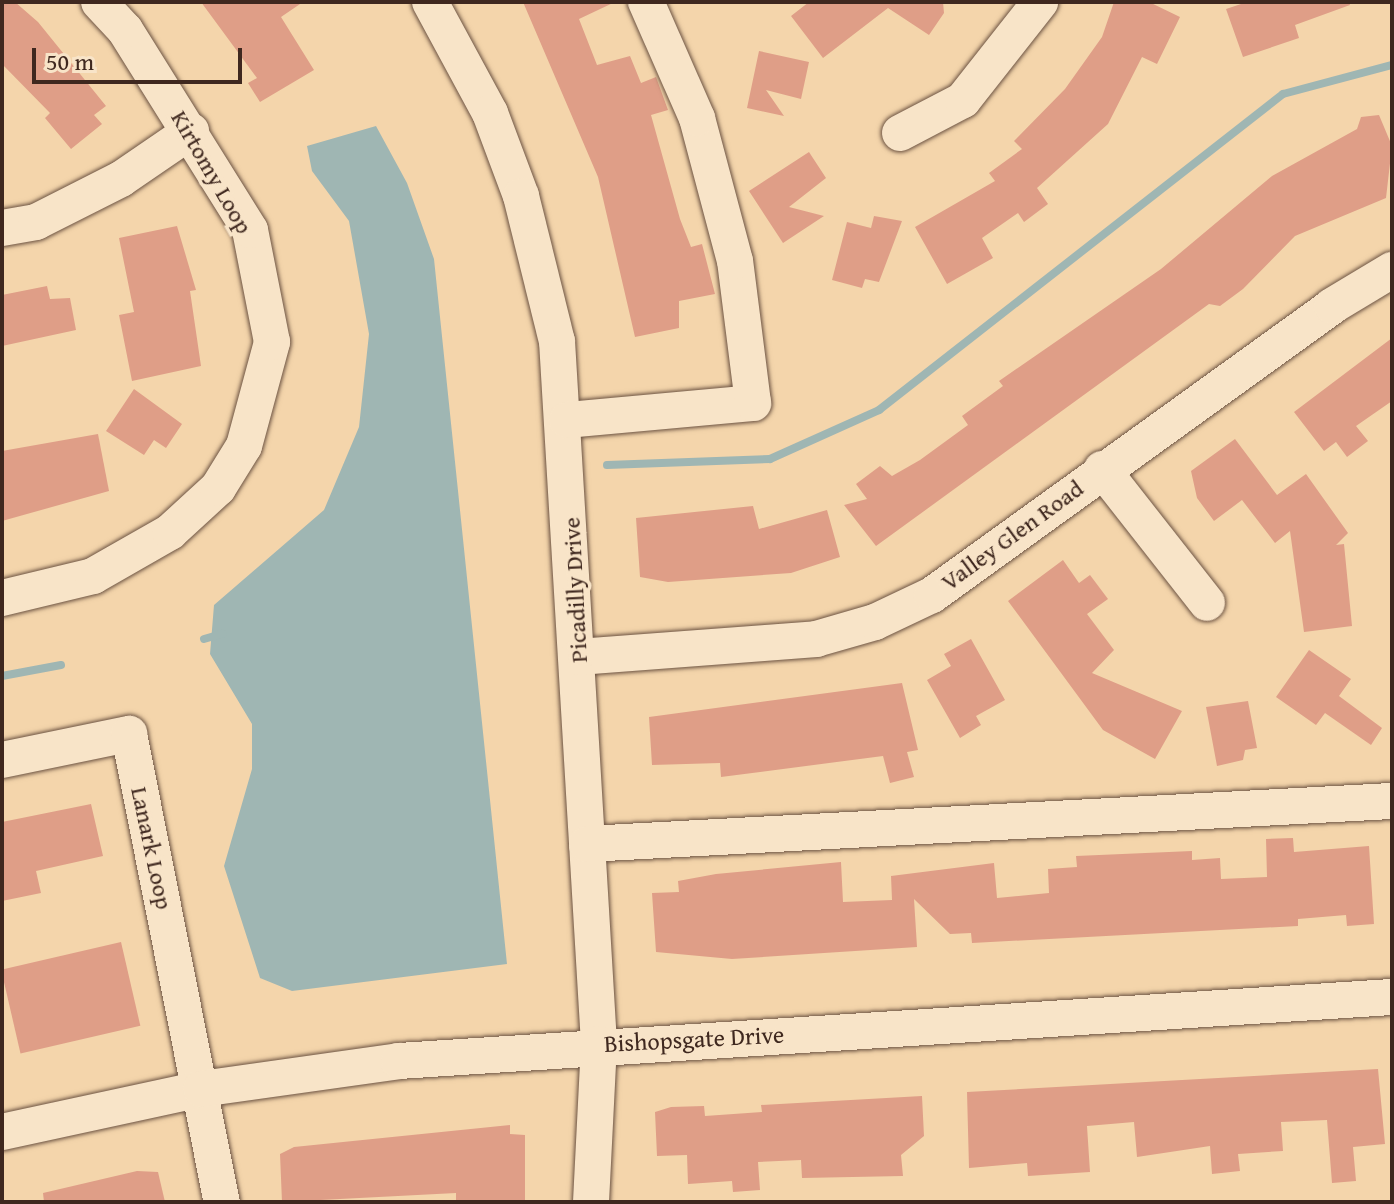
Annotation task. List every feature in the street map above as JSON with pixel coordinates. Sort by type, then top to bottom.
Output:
[{"type":"street","name":"Kirtomy Loop","points":[[2,598],[93,576],[170,532],[218,488],[244,446],[272,342],[267,291],[250,230],[191,131],[99,2]]},
{"type":"street","name":"Picadilly Drive","points":[[430,2],[490,113],[521,196],[557,341],[567,420],[599,1044],[591,1202]]},
{"type":"street","points":[[567,420],[753,403],[735,261],[701,132],[646,2]]},
{"type":"street","points":[[900,133],[963,100],[1040,2]]},
{"type":"street","points":[[2,228],[36,222],[121,179],[191,131]]},
{"type":"street","name":"Valley Glen Road","points":[[578,657],[816,639],[875,622],[932,595],[1102,469],[1392,270]]},
{"type":"street","points":[[1102,469],[1207,603]]},
{"type":"street","name":"Lanark Loop","points":[[2,760],[129,734],[201,1089]]},
{"type":"street","points":[[587,844],[1392,801]]},
{"type":"street","name":"Bishopsgate Drive","points":[[2,1132],[201,1089],[399,1061],[599,1044],[1392,997]]},
{"type":"street","points":[[201,1089],[222,1202]]},
{"type":"water","points":[[376,126],[407,183],[434,259],[507,964],[292,991],[260,978],[224,866],[252,769],[252,724],[210,654],[214,605],[324,510],[359,427],[369,334],[349,221],[312,171],[307,146]]},
{"type":"building","points":[[2,2],[15,2],[38,22],[106,106],[94,115],[102,124],[71,149],[45,118],[50,113],[2,64]]},
{"type":"building","points":[[201,2],[303,2],[281,17],[314,70],[260,102],[248,83],[257,78]]},
{"type":"building","points":[[523,2],[615,2],[579,19],[597,65],[630,56],[641,83],[656,77],[668,110],[651,115],[680,219],[691,247],[702,244],[715,294],[679,301],[679,328],[635,337],[598,177]]},
{"type":"building","points":[[809,2],[943,2],[944,13],[929,35],[888,8],[823,58],[791,16]]},
{"type":"building","points":[[1114,2],[1149,2],[1180,17],[1157,64],[1142,57],[1108,124],[1037,188],[1048,204],[1024,222],[1018,213],[982,238],[993,258],[947,284],[915,227],[995,181],[989,173],[1022,149],[1014,141],[1065,89],[1102,37]]},
{"type":"building","points":[[1247,2],[1349,2],[1350,5],[1295,25],[1299,38],[1243,57],[1226,9]]},
{"type":"building","points":[[759,51],[809,62],[801,99],[766,90],[784,116],[747,108]]},
{"type":"building","points":[[1379,115],[1392,146],[1386,198],[1295,236],[1243,289],[1220,306],[1209,304],[876,546],[844,505],[867,499],[856,484],[880,466],[892,476],[920,460],[968,425],[962,416],[1003,386],[999,381],[1161,269],[1272,176],[1357,129],[1361,117]]},
{"type":"building","points":[[809,152],[826,178],[789,207],[824,216],[783,243],[749,191]]},
{"type":"building","points":[[874,216],[902,221],[879,282],[865,279],[862,288],[832,280],[847,222],[871,228]]},
{"type":"building","points":[[177,226],[196,290],[190,291],[201,366],[132,381],[119,315],[134,312],[119,238]]},
{"type":"building","points":[[47,286],[50,299],[70,298],[76,330],[2,346],[2,295]]},
{"type":"building","points":[[1392,338],[1392,401],[1356,426],[1368,441],[1347,457],[1336,442],[1324,451],[1294,412]]},
{"type":"building","points":[[134,389],[182,424],[166,448],[154,440],[144,455],[106,431]]},
{"type":"building","points":[[98,434],[109,491],[2,521],[2,451]]},
{"type":"building","points":[[1235,439],[1277,495],[1306,474],[1348,533],[1336,545],[1344,544],[1352,626],[1304,632],[1290,531],[1275,543],[1242,500],[1214,521],[1197,498],[1191,471]]},
{"type":"building","points":[[753,506],[759,529],[827,510],[840,557],[791,573],[668,582],[640,577],[636,518]]},
{"type":"building","points":[[1063,560],[1079,583],[1090,575],[1108,599],[1087,614],[1114,650],[1092,673],[1182,711],[1155,759],[1103,730],[1008,601]]},
{"type":"building","points":[[971,639],[1005,700],[976,716],[981,725],[960,738],[927,680],[951,666],[944,654]]},
{"type":"building","points":[[1309,650],[1351,679],[1339,696],[1382,728],[1371,745],[1325,713],[1316,725],[1276,697]]},
{"type":"building","points":[[902,683],[918,750],[907,752],[914,777],[890,783],[883,756],[721,777],[720,763],[652,765],[649,717]]},
{"type":"building","points":[[1248,701],[1257,748],[1245,750],[1243,760],[1217,766],[1206,707]]},
{"type":"building","points":[[91,804],[103,856],[36,871],[41,893],[2,901],[2,822]]},
{"type":"building","points":[[1293,838],[1294,852],[1369,846],[1374,924],[1347,926],[1346,915],[1298,919],[1298,926],[972,943],[971,933],[950,934],[914,899],[917,947],[732,959],[656,952],[652,893],[679,892],[678,881],[716,874],[841,862],[843,902],[892,900],[891,876],[994,863],[997,898],[1049,893],[1048,869],[1077,867],[1076,856],[1192,851],[1192,860],[1220,858],[1221,879],[1267,877],[1266,839]]},
{"type":"building","points":[[121,942],[140,1026],[20,1053],[2,969]]},
{"type":"building","points":[[1378,1069],[1385,1144],[1353,1147],[1356,1181],[1332,1183],[1327,1120],[1281,1122],[1283,1151],[1238,1154],[1240,1171],[1212,1174],[1210,1146],[1137,1157],[1134,1122],[1087,1126],[1090,1172],[1028,1176],[1027,1163],[969,1168],[967,1092]]},
{"type":"building","points":[[922,1096],[924,1136],[901,1155],[903,1176],[802,1178],[801,1160],[758,1162],[760,1190],[733,1192],[732,1181],[688,1184],[687,1155],[657,1156],[655,1112],[671,1107],[704,1106],[705,1116],[762,1112],[761,1105]]},
{"type":"building","points":[[510,1125],[510,1134],[525,1135],[525,1202],[456,1202],[456,1193],[282,1202],[280,1154],[294,1147]]},
{"type":"building","points":[[137,1171],[158,1172],[165,1202],[44,1202],[43,1193]]},
{"type":"waterway","points":[[607,465],[770,459],[879,410],[1283,94],[1392,65]]},
{"type":"waterway","points":[[204,639],[222,634]]},
{"type":"waterway","points":[[2,676],[61,665]]}]
